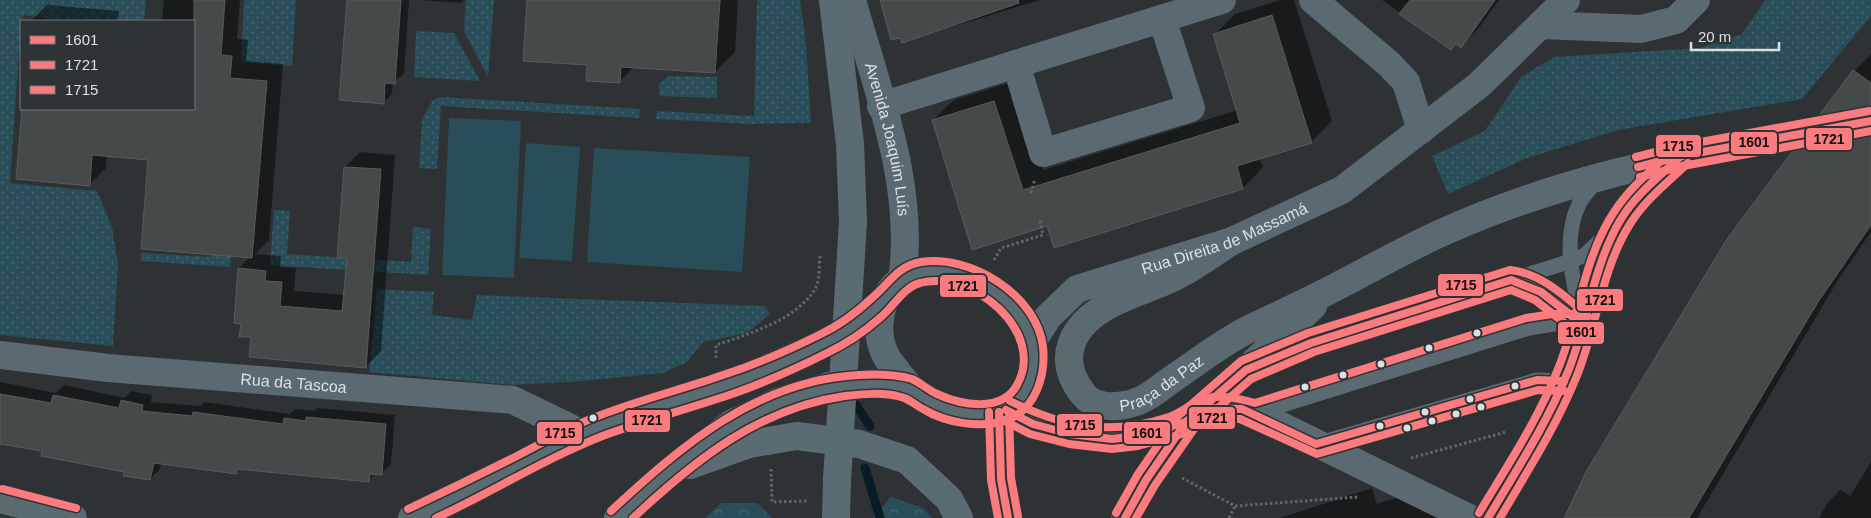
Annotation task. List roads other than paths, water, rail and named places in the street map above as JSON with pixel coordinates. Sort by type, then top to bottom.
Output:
[{"type":"main road","points":[[826,509],[838,480],[853,222],[850,144],[834,0]]},
{"type":"main road","points":[[412,518],[467,493],[581,433],[723,386],[828,342],[857,324],[893,290],[928,271],[955,273],[980,284],[998,295],[1016,311],[1032,342],[1034,360],[1032,377],[1023,396],[1002,411],[971,414],[953,411],[927,401],[910,389],[883,349],[879,319],[893,290]]},
{"type":"main road","points":[[618,518],[667,473],[731,424],[777,402],[829,386],[873,384],[910,389]]},
{"type":"main road","points":[[1002,411],[1001,479],[1008,518]]},
{"type":"main road","points":[[667,473],[749,444],[796,436],[860,444],[907,460],[949,499],[959,518]]},
{"type":"main road","points":[[449,518],[467,493]]},
{"type":"main road","points":[[0,499],[73,518]]},
{"type":"street","name":"Avenida Joaquim Luís","points":[[852,0],[900,170],[904,202],[906,253],[893,290]]},
{"type":"street","points":[[882,106],[1222,0]]},
{"type":"street","points":[[1313,0],[1389,64],[1406,82],[1421,130]]},
{"type":"street","name":"Rua Direita de Massamá","points":[[1032,342],[1048,317],[1077,289],[1232,241],[1342,190],[1479,85],[1566,0]]},
{"type":"street","points":[[1541,25],[1641,28],[1676,20],[1696,0]]},
{"type":"street","points":[[1016,64],[1043,152],[1191,108],[1162,19]]},
{"type":"street","points":[[1125,518],[1156,464],[1195,415],[1246,370],[1329,291],[1392,256],[1449,230],[1525,200],[1600,176],[1682,156],[1764,141]]},
{"type":"street","points":[[1488,518],[1533,441],[1564,381],[1578,344],[1582,324],[1606,250],[1621,219],[1636,199],[1682,156]]},
{"type":"street","name":"Praça da Paz","points":[[1232,241],[1183,273],[1109,305],[1085,323],[1069,347],[1070,368],[1077,386],[1087,399],[1106,406],[1125,405],[1144,398],[1236,335],[1329,291]]},
{"type":"street","name":"Rua da Tascoa","points":[[0,355],[108,368],[513,400],[581,433]]},
{"type":"street","points":[[1002,411],[1033,424],[1070,434],[1095,438],[1136,436],[1195,415],[1242,409],[1255,413],[1469,518]]},
{"type":"lane","points":[[1582,324],[1571,261],[1570,237],[1574,215],[1580,202],[1600,176]]},
{"type":"lane","points":[[1246,370],[1311,343],[1571,261],[1585,255],[1621,219]]},
{"type":"lane","points":[[1511,280],[1529,284],[1545,292],[1582,324]]},
{"type":"lane","points":[[1255,413],[1529,328],[1554,324],[1582,324]]},
{"type":"lane","points":[[1316,444],[1537,380],[1564,381]]},
{"type":"waterway","points":[[856,405],[870,426]]},
{"type":"waterway","points":[[865,468],[880,518]]},
{"type":"tunnel","points":[[1764,141],[1871,121]]}]
